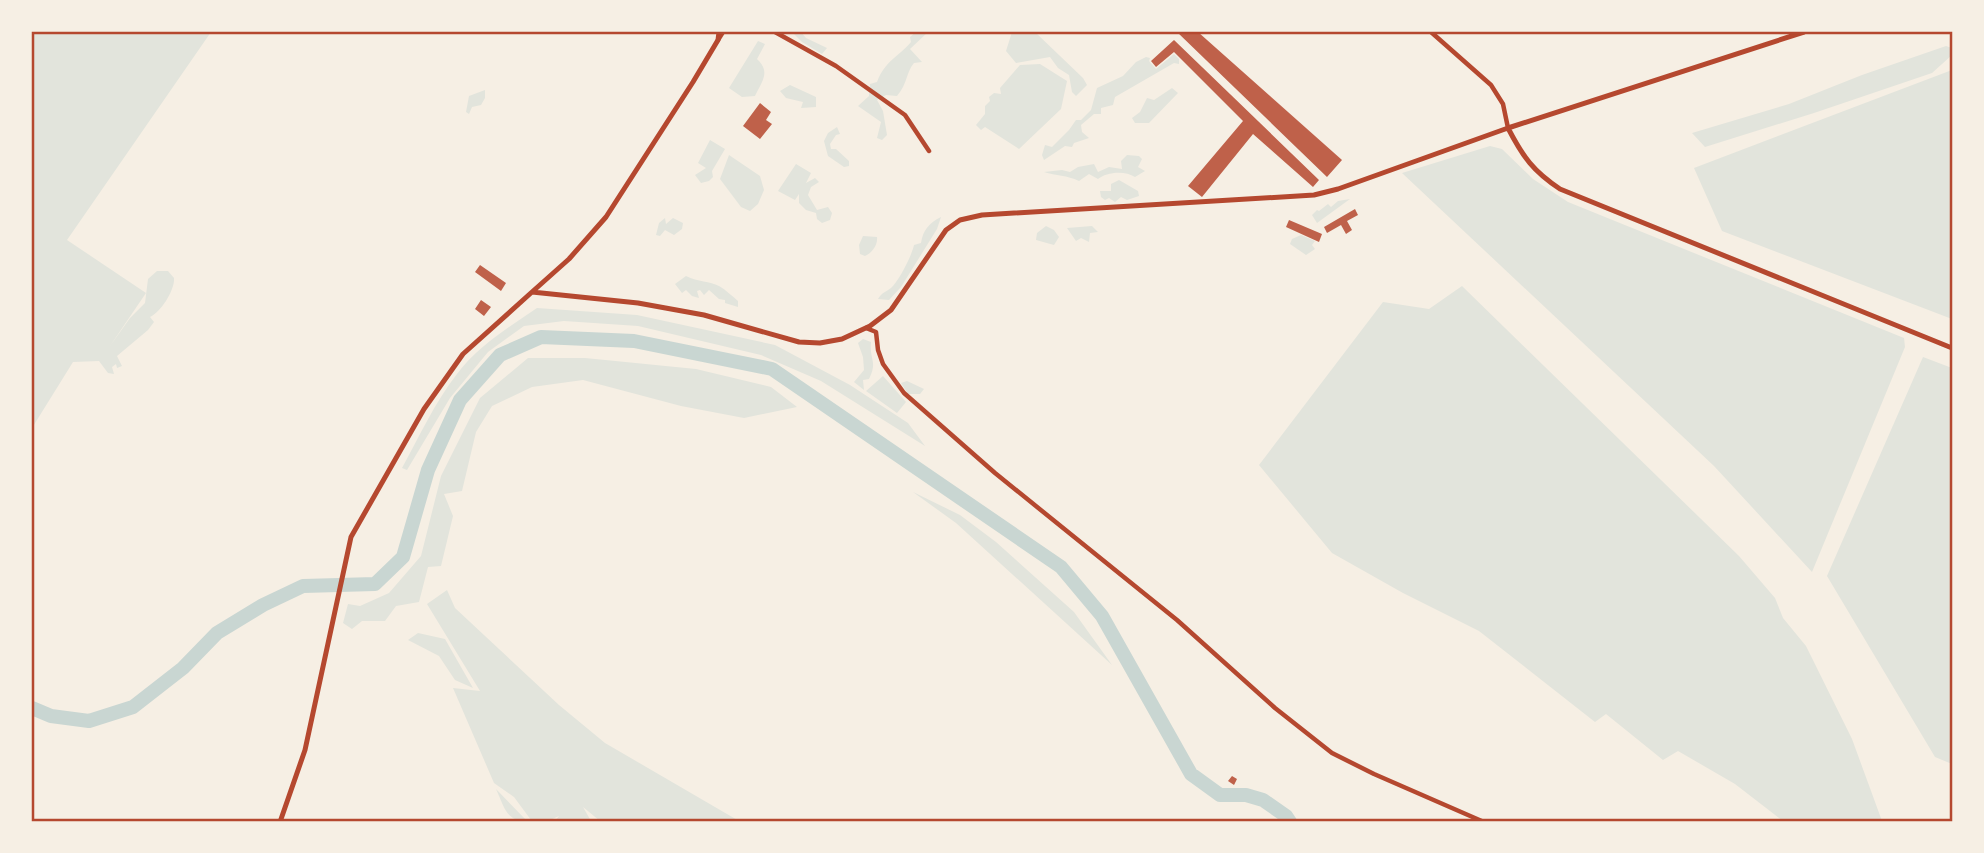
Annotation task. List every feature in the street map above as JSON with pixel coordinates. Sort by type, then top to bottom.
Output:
[{"type":"street","points":[[280,821],[305,750],[351,537],[424,409],[463,354],[569,259],[606,217],[721,32]]},
{"type":"street","points":[[775,32],[836,66],[905,116],[929,151]]},
{"type":"street","points":[[1430,32],[1491,85],[1503,104],[1507,128],[1523,158],[1541,176],[1560,189],[1952,348]]},
{"type":"street","points":[[531,292],[638,303],[704,315],[799,342],[831,341],[865,328],[891,310],[946,230],[961,220],[982,215],[1314,195],[1338,189],[1507,128],[1804,32]]},
{"type":"street","points":[[865,328],[876,332],[883,364],[904,393],[995,473],[1177,620],[1275,708],[1332,753],[1374,774],[1485,821]]},
{"type":"shaded area","points":[[32,32],[211,32],[67,240],[146,293],[110,346],[130,318],[145,303],[148,279],[157,271],[168,271],[174,278],[170,294],[163,306],[150,317],[154,322],[148,330],[117,356],[122,366],[117,368],[116,364],[112,367],[114,374],[108,373],[99,361],[73,362],[32,428]]},
{"type":"shaded area","points":[[792,32],[801,32],[806,38],[827,48],[822,54],[802,42]]},
{"type":"shaded area","points":[[916,32],[928,32],[910,49],[922,62],[911,66],[897,96],[886,95],[877,100],[883,111],[887,135],[882,140],[877,138],[881,122],[858,106],[869,96],[870,84],[877,82],[884,69],[911,42],[910,37]]},
{"type":"shaded area","points":[[1012,32],[1035,32],[1087,85],[1076,96],[1072,92],[1069,75],[1058,68],[1050,57],[1016,63],[1006,51]]},
{"type":"shaded area","points":[[758,41],[765,44],[757,59],[764,68],[764,77],[755,96],[742,97],[729,88]]},
{"type":"shaded area","points":[[1946,46],[1952,48],[1952,55],[1932,73],[1705,147],[1692,133],[1789,104]]},
{"type":"shaded area","points":[[1174,54],[1179,59],[1179,64],[1174,63],[1115,97],[1113,105],[1101,108],[1101,114],[1094,114],[1081,125],[1082,132],[1089,138],[1074,143],[1072,147],[1065,146],[1044,160],[1042,155],[1045,145],[1052,147],[1076,120],[1081,120],[1091,110],[1097,88],[1123,76],[1136,62],[1146,57],[1150,58],[1149,61],[1156,69]]},
{"type":"shaded area","points":[[1040,64],[1067,81],[1061,109],[1019,149],[985,127],[981,130],[976,125],[985,114],[989,97],[994,93],[1001,94],[1000,88],[1020,65]]},
{"type":"shaded area","points":[[1952,70],[1952,319],[1722,231],[1694,168]]},
{"type":"shaded area","points":[[790,85],[816,97],[816,107],[801,108],[803,102],[786,98],[780,91]]},
{"type":"shaded area","points":[[1172,88],[1178,93],[1149,123],[1135,123],[1132,118],[1140,112],[1147,98],[1154,100]]},
{"type":"shaded area","points":[[485,90],[481,105],[472,107],[469,114],[466,112],[469,96]]},
{"type":"shaded area","points":[[837,127],[840,134],[836,135],[830,144],[831,149],[836,149],[849,161],[849,166],[844,167],[828,156],[824,141],[828,133]]},
{"type":"shaded area","points":[[710,140],[725,149],[712,171],[713,177],[701,183],[695,175],[706,168],[698,163]]},
{"type":"shaded area","points":[[1490,146],[1502,149],[1533,179],[1568,202],[1904,338],[1905,347],[1812,572],[1714,466],[1402,173]]},
{"type":"shaded area","points":[[729,155],[760,176],[764,190],[758,204],[750,211],[741,207],[720,179]]},
{"type":"shaded area","points":[[1127,155],[1139,156],[1142,159],[1138,167],[1145,171],[1135,177],[1116,173],[1098,179],[1089,174],[1079,181],[1044,172],[1070,172],[1078,167],[1094,164],[1098,172],[1109,167],[1122,169],[1121,161]]},
{"type":"shaded area","points":[[796,164],[811,173],[806,183],[815,178],[819,182],[811,187],[808,195],[817,210],[828,207],[832,213],[830,220],[822,223],[817,219],[816,213],[806,210],[799,203],[799,194],[795,200],[778,191]]},
{"type":"shaded area","points":[[1119,180],[1138,191],[1139,196],[1127,200],[1121,197],[1115,202],[1101,197],[1100,191],[1111,191],[1111,184]]},
{"type":"shaded area","points":[[1350,199],[1317,223],[1312,215],[1328,204],[1331,207],[1338,201]]},
{"type":"shaded area","points":[[941,217],[937,229],[901,287],[889,300],[878,299],[898,280],[914,245],[921,243],[927,227]]},
{"type":"shaded area","points":[[665,218],[666,224],[673,218],[683,223],[682,229],[674,235],[665,230],[660,236],[656,235],[659,223]]},
{"type":"shaded area","points":[[1046,226],[1054,230],[1059,237],[1054,245],[1036,240],[1037,233]]},
{"type":"shaded area","points":[[1092,226],[1098,232],[1090,233],[1089,242],[1081,238],[1076,241],[1067,228]]},
{"type":"shaded area","points":[[1301,235],[1315,241],[1312,245],[1315,249],[1306,255],[1290,244],[1292,239]]},
{"type":"shaded area","points":[[863,236],[877,237],[874,248],[865,256],[860,254],[859,245]]},
{"type":"shaded area","points":[[686,276],[719,286],[738,301],[738,307],[725,303],[725,300],[719,299],[709,290],[704,295],[700,290],[697,291],[699,298],[686,290],[682,293],[675,284]]},
{"type":"shaded area","points":[[1462,286],[1739,556],[1775,598],[1783,618],[1806,646],[1852,739],[1882,821],[1783,821],[1735,784],[1678,751],[1663,760],[1606,714],[1595,722],[1479,631],[1332,553],[1259,465],[1383,302],[1429,309]]},
{"type":"shaded area","points":[[537,308],[637,315],[775,345],[850,385],[908,423],[925,446],[821,381],[761,355],[638,326],[564,321],[524,326],[488,352],[450,398],[407,470],[402,468],[442,396],[465,364],[494,338]]},
{"type":"shaded area","points":[[863,339],[871,342],[873,364],[869,379],[863,380],[864,390],[854,382],[864,370],[858,343]]},
{"type":"shaded area","points":[[1923,357],[1952,368],[1952,764],[1935,757],[1827,576]]},
{"type":"shaded area","points":[[528,358],[585,358],[696,369],[771,387],[797,407],[744,418],[681,406],[583,380],[532,387],[492,406],[476,432],[462,491],[444,494],[453,516],[441,566],[428,567],[419,602],[396,606],[385,621],[362,621],[352,629],[343,623],[348,604],[360,606],[389,593],[421,556],[441,476],[480,398]]},
{"type":"shaded area","points":[[883,376],[906,402],[897,413],[866,391]]},
{"type":"shaded area","points":[[907,381],[924,389],[920,394],[908,394],[901,383]]},
{"type":"shaded area","points":[[913,492],[960,515],[996,542],[1074,612],[1112,665],[956,523]]},
{"type":"shaded area","points":[[447,590],[455,608],[559,705],[605,743],[739,821],[600,821],[583,807],[591,821],[555,821],[559,816],[548,821],[531,820],[514,797],[494,783],[453,688],[480,691],[427,604]]},
{"type":"shaded area","points":[[418,633],[445,639],[473,688],[455,680],[439,656],[408,640]]},
{"type":"shaded area","points":[[496,789],[527,821],[510,816]]},
{"type":"building","points":[[1177,32],[1198,32],[1342,160],[1327,177]]},
{"type":"building","points":[[1174,40],[1319,180],[1313,187],[1253,134],[1202,197],[1188,186],[1243,121],[1174,52],[1156,67],[1151,61]]},
{"type":"building","points":[[760,103],[771,112],[766,120],[772,124],[760,139],[743,126]]},
{"type":"building","points":[[1355,209],[1358,215],[1347,221],[1352,230],[1346,234],[1341,225],[1327,233],[1324,227]]},
{"type":"building","points":[[1289,220],[1322,234],[1319,242],[1286,227]]},
{"type":"building","points":[[480,265],[506,283],[501,291],[475,272]]},
{"type":"building","points":[[481,300],[491,307],[484,316],[475,309]]},
{"type":"building","points":[[1232,776],[1237,779],[1234,785],[1228,781]]},
{"type":"waterway","points":[[32,708],[51,716],[89,721],[133,707],[183,668],[217,633],[263,605],[303,586],[375,584],[403,557],[428,470],[460,400],[500,355],[541,337],[634,341],[772,369],[1061,567],[1102,616],[1191,774],[1220,795],[1246,795],[1263,800],[1286,816],[1290,822]]}]
